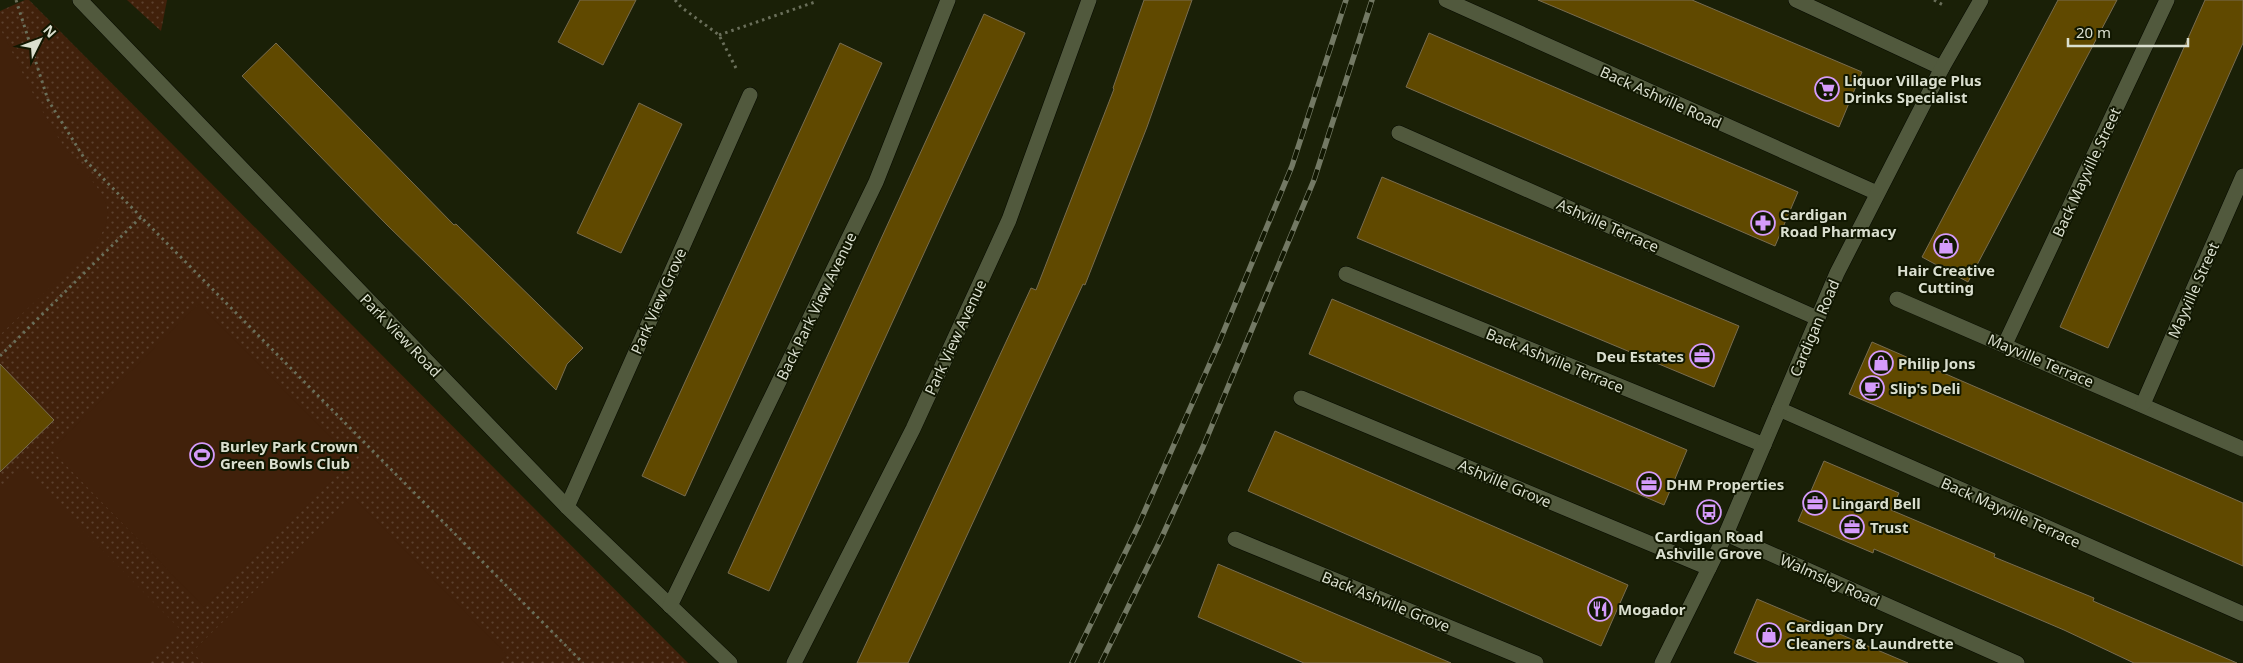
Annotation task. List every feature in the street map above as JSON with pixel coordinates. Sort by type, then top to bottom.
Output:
[{"type":"street","name":"Park View Road","points":[[80,0],[567,507],[730,663]]},
{"type":"street","name":"Back Park View Avenue","points":[[670,606],[876,182],[948,0]]},
{"type":"street","name":"Park View Avenue","points":[[794,663],[913,429],[1009,220],[1089,0]]},
{"type":"street","name":"Back Ashville Road","points":[[1446,0],[1877,193]]},
{"type":"street","points":[[1796,0],[1942,68]]},
{"type":"street","name":"Cardigan Road","points":[[1666,662],[1708,568],[1726,534],[1817,318],[1877,193],[1942,68],[1981,0]]},
{"type":"street","name":"Back Mayville Street","points":[[2006,344],[2167,0]]},
{"type":"street","name":"Park View Grove","points":[[567,507],[750,95]]},
{"type":"street","name":"Ashville Terrace","points":[[1399,132],[1817,318]]},
{"type":"street","name":"Mayville Street","points":[[2143,404],[2243,176]]},
{"type":"street","name":"Back Ashville Terrace","points":[[1346,274],[1764,445]]},
{"type":"street","name":"Mayville Terrace","points":[[1897,299],[2006,344],[2243,449]]},
{"type":"street","name":"Ashville Grove","points":[[1301,398],[1708,568]]},
{"type":"street","name":"Back Mayville Terrace","points":[[1779,409],[2243,614]]},
{"type":"street","name":"Walmsley Road","points":[[1726,534],[2017,663]]},
{"type":"street","name":"Back Ashville Grove","points":[[1235,539],[1536,663]]},
{"type":"path","points":[[16,0],[48,100],[86,161],[583,663]]},
{"type":"path","points":[[675,0],[681,7],[719,35],[750,95]]},
{"type":"path","points":[[719,35],[815,2]]},
{"type":"path","points":[[0,356],[141,217]]},
{"type":"shaded area","points":[[29,0],[688,663],[0,663],[0,11]]},
{"type":"shaded area","points":[[127,0],[167,0],[161,31]]},
{"type":"shaded area","points":[[0,28],[58,137],[103,197],[107,210],[107,221],[93,246],[0,335]]},
{"type":"shaded area","name":"Burley Park Crown Green Bowls Club","points":[[199,304],[353,460],[204,607],[51,450]]},
{"type":"shaded area","points":[[21,468],[181,630],[147,663],[0,663],[0,488]]},
{"type":"shaded area","name":"Burley Park Crown Green Bowls Club","points":[[352,496],[507,655],[498,663],[203,663],[192,652]]},
{"type":"building","points":[[580,0],[636,0],[603,65],[558,42]]},
{"type":"building","points":[[1144,0],[1192,0],[1147,127],[1085,285],[1083,284],[908,663],[857,663],[1031,288],[1036,290],[1114,89]]},
{"type":"building","points":[[1538,0],[1692,0],[1862,72],[1839,127]]},
{"type":"building","points":[[2058,0],[2117,0],[1968,282],[1922,257]]},
{"type":"building","points":[[2205,0],[2243,0],[2243,43],[2108,348],[2060,327]]},
{"type":"building","points":[[984,14],[1025,33],[769,591],[728,573]]},
{"type":"building","points":[[1429,33],[1798,192],[1775,246],[1406,87]]},
{"type":"building","points":[[276,43],[454,225],[456,224],[583,348],[567,364],[556,390],[387,225],[242,76]]},
{"type":"building","points":[[840,43],[882,63],[685,496],[642,476]]},
{"type":"building","points":[[639,103],[682,124],[621,253],[577,233]]},
{"type":"building","points":[[1382,177],[1739,326],[1714,387],[1357,238]]},
{"type":"building","points":[[1332,299],[1687,450],[1664,505],[1309,354]]},
{"type":"building","points":[[1872,342],[2243,503],[2243,566],[1849,394]]},
{"type":"building","points":[[0,364],[54,420],[0,472]]},
{"type":"building","points":[[1275,431],[1628,585],[1601,646],[1248,491]]},
{"type":"building","points":[[1824,461],[1899,493],[1891,510],[1995,554],[1994,557],[2094,598],[2093,601],[2237,663],[2134,663],[2064,630],[1874,549],[1873,553],[1798,521]]},
{"type":"building","points":[[1218,564],[1451,663],[1304,663],[1198,617]]},
{"type":"building","points":[[1757,599],[1908,663],[1759,663],[1734,653]]},
{"type":"railway","points":[[1072,663],[1139,524],[1218,345],[1292,166],[1346,0]]},
{"type":"railway","points":[[1101,663],[1203,447],[1314,180],[1372,0]]},
{"type":"place","name":"Liquor Village Plus Drinks Specialist","points":[[1827,89]]},
{"type":"place","name":"Cardigan Road Pharmacy","points":[[1763,223]]},
{"type":"place","name":"Hair Creative Cutting","points":[[1946,246]]},
{"type":"place","name":"Deu Estates","points":[[1702,356]]},
{"type":"place","name":"Philip Jons","points":[[1881,363]]},
{"type":"place","name":"Slip's Deli","points":[[1872,388]]},
{"type":"place","name":"Burley Park Crown Green Bowls Club","points":[[202,455]]},
{"type":"place","name":"DHM Properties","points":[[1649,484]]},
{"type":"place","name":"Lingard Bell","points":[[1815,503]]},
{"type":"place","name":"Cardigan Road Ashville Grove","points":[[1709,512]]},
{"type":"place","name":"Trust","points":[[1852,527]]},
{"type":"place","name":"Mogador","points":[[1600,609]]},
{"type":"place","name":"Cardigan Dry Cleaners & Laundrette","points":[[1769,635]]}]
